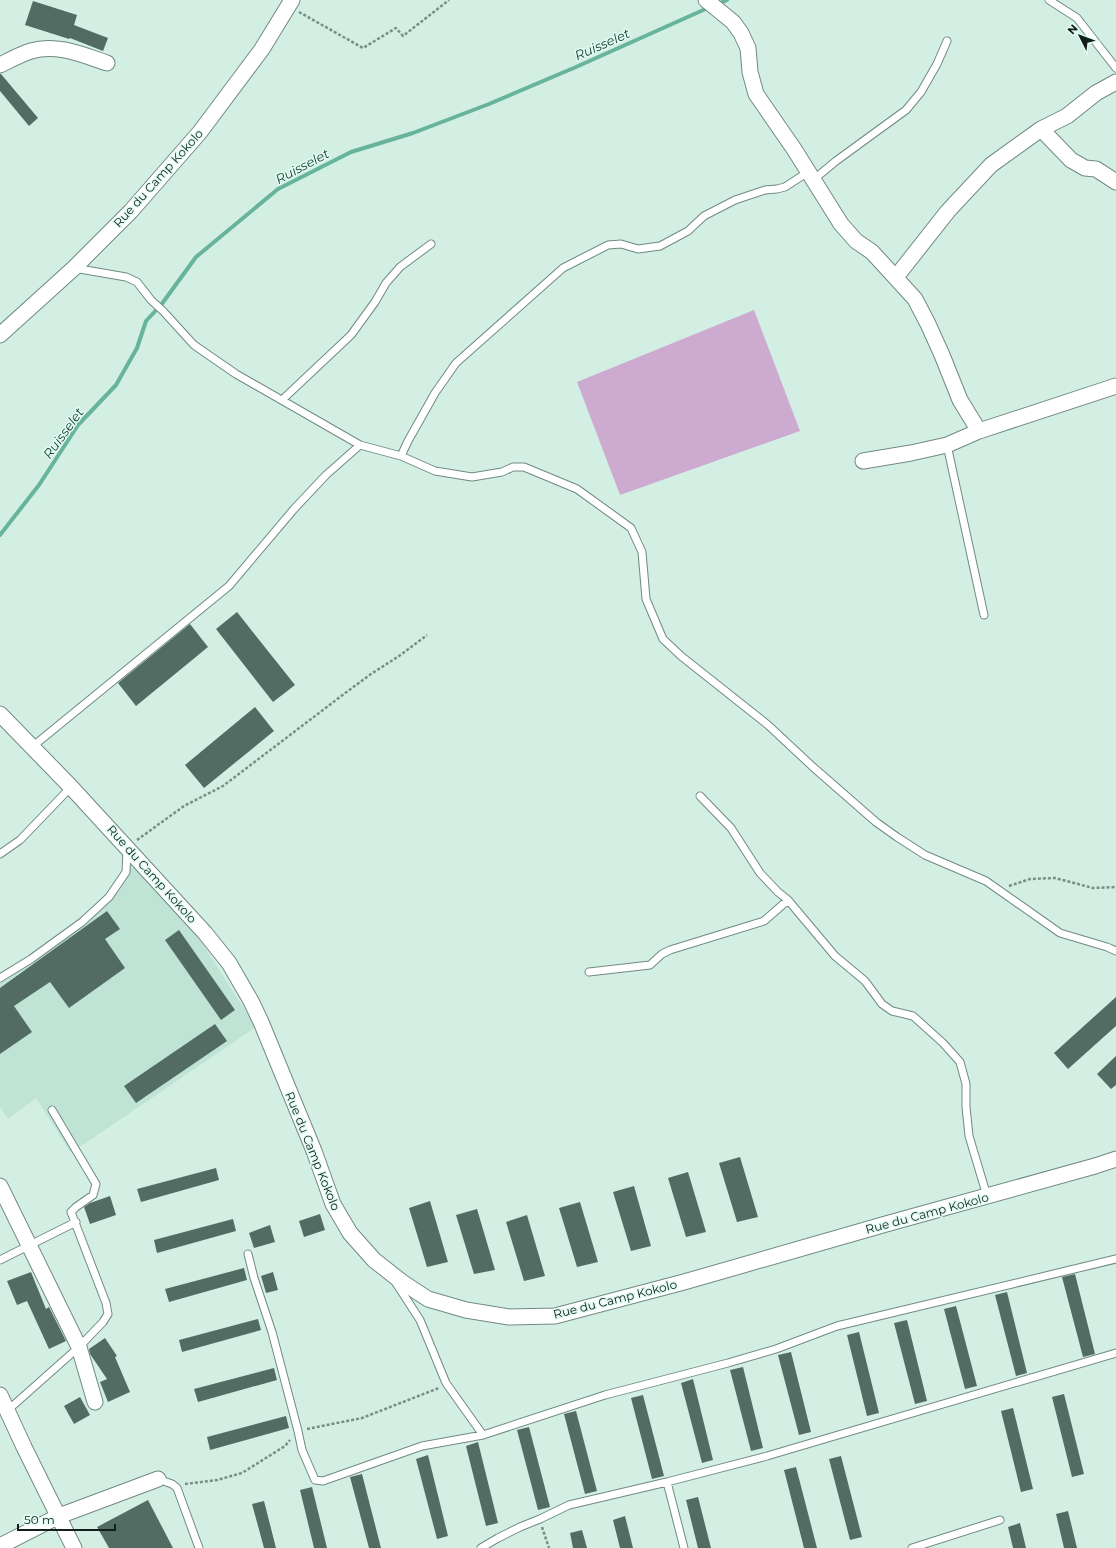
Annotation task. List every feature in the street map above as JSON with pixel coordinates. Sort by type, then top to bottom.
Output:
[{"type":"street","points":[[706,0],[733,22],[741,33],[748,48],[750,72],[756,94],[794,149],[841,224],[856,241],[872,252],[915,299],[928,324],[960,400],[980,431]]},
{"type":"street","name":"Rue du Camp Kokolo","points":[[0,335],[74,268],[131,211],[200,132],[294,5]]},
{"type":"street","points":[[0,65],[31,51],[47,48],[81,54],[107,63]]},
{"type":"street","points":[[896,277],[948,211],[991,164],[1041,129],[1067,116],[1096,93],[1116,82]]},
{"type":"street","points":[[1041,129],[1071,160],[1085,168],[1096,169],[1116,182]]},
{"type":"street","points":[[863,461],[947,445],[980,431],[1116,386]]},
{"type":"street","name":"Rue du Camp Kokolo","points":[[0,714],[127,846],[206,933],[229,963],[251,1001],[261,1022],[314,1151],[333,1204],[350,1233],[374,1260],[428,1299],[466,1310],[508,1317],[555,1316],[677,1284],[1116,1159]]},
{"type":"street","points":[[0,1186],[79,1347],[95,1402]]},
{"type":"street","points":[[0,1395],[4,1414],[24,1447],[74,1548]]},
{"type":"street","points":[[0,1546],[58,1516],[158,1479]]},
{"type":"lane","points":[[1049,0],[1077,18],[1116,68]]},
{"type":"lane","points":[[401,456],[435,393],[456,363],[563,268],[608,245],[621,244],[638,249],[660,246],[688,231],[704,216],[735,200],[765,190],[777,189],[785,186],[810,176],[836,161],[906,110],[925,85],[937,64],[947,41]]},
{"type":"lane","points":[[282,400],[351,335],[375,302],[386,283],[400,267],[431,244]]},
{"type":"lane","points":[[74,268],[120,276],[137,282],[151,300],[194,345],[236,374],[360,445],[401,456],[435,471],[472,477],[502,472],[513,466],[524,467],[577,490],[631,528],[642,552],[646,599],[663,639],[768,725],[812,767],[882,826],[925,855],[986,881],[1060,933],[1116,951]]},
{"type":"lane","points":[[32,747],[229,586],[294,509],[320,481],[360,445]]},
{"type":"lane","points":[[947,445],[984,615]]},
{"type":"lane","points":[[0,854],[20,840],[71,787]]},
{"type":"lane","points":[[700,796],[732,828],[760,873],[788,900],[835,956],[865,981],[882,1004],[892,1011],[913,1016],[943,1043],[960,1062],[966,1084],[966,1106],[969,1136],[987,1196]]},
{"type":"lane","points":[[0,978],[30,959],[82,922],[109,897],[126,872],[127,846]]},
{"type":"lane","points":[[589,972],[650,965],[662,954],[670,950],[764,922],[788,900]]},
{"type":"lane","points":[[4,1414],[79,1347],[103,1322],[108,1314],[106,1303],[71,1212],[93,1195],[96,1184],[52,1110]]},
{"type":"lane","points":[[0,1260],[76,1222]]},
{"type":"lane","points":[[248,1254],[254,1278],[272,1332],[302,1450],[315,1480],[323,1481],[422,1446],[483,1435],[605,1395],[776,1349],[837,1326],[1116,1259]]},
{"type":"lane","points":[[388,1271],[420,1320],[446,1383],[483,1435]]},
{"type":"lane","points":[[481,1548],[520,1527],[540,1519],[569,1504],[667,1482],[808,1444],[1116,1353]]},
{"type":"lane","points":[[158,1479],[172,1484],[177,1488],[199,1548]]},
{"type":"lane","points":[[667,1482],[684,1548]]},
{"type":"lane","points":[[912,1548],[1000,1520]]},
{"type":"path","points":[[294,5],[363,48],[396,28],[403,36],[449,0]]},
{"type":"path","points":[[127,846],[184,806],[223,786],[371,674],[399,656],[427,635]]},
{"type":"path","points":[[998,889],[1030,879],[1055,878],[1093,888],[1116,887]]},
{"type":"path","points":[[540,1519],[548,1548]]},
{"type":"shaded area","points":[[754,310],[800,431],[620,495],[577,382]]},
{"type":"shaded area","points":[[138,862],[188,921],[256,1027],[71,1153],[36,1098],[8,1119],[0,1107],[0,978],[82,922],[126,872]]},
{"type":"building","points":[[33,1],[77,15],[74,25],[108,38],[103,51],[70,38],[69,39],[25,25]]},
{"type":"building","points":[[0,74],[38,118],[29,126],[0,91]]},
{"type":"building","points":[[237,612],[295,685],[273,702],[216,629]]},
{"type":"building","points":[[190,624],[208,647],[136,706],[118,683]]},
{"type":"building","points":[[255,707],[274,731],[204,788],[185,765]]},
{"type":"building","points":[[107,911],[120,929],[105,939],[125,968],[69,1008],[50,982],[14,1006],[32,1032],[0,1054],[0,988]]},
{"type":"building","points":[[179,930],[235,1010],[221,1020],[165,940]]},
{"type":"building","points":[[1116,997],[1116,1026],[1068,1069],[1054,1053]]},
{"type":"building","points":[[215,1024],[227,1041],[136,1103],[124,1086]]},
{"type":"building","points":[[1116,1056],[1116,1085],[1111,1089],[1097,1074]]},
{"type":"building","points":[[740,1157],[758,1217],[737,1222],[719,1163]]},
{"type":"building","points":[[216,1168],[219,1180],[141,1202],[137,1189]]},
{"type":"building","points":[[688,1172],[706,1232],[686,1237],[668,1178]]},
{"type":"building","points":[[634,1186],[651,1246],[631,1251],[613,1192]]},
{"type":"building","points":[[110,1196],[116,1215],[90,1224],[84,1207],[90,1203]]},
{"type":"building","points":[[430,1201],[448,1262],[427,1267],[409,1208]]},
{"type":"building","points":[[580,1202],[598,1262],[577,1267],[559,1208]]},
{"type":"building","points":[[477,1209],[495,1270],[474,1274],[456,1215]]},
{"type":"building","points":[[320,1214],[325,1230],[304,1237],[299,1221]]},
{"type":"building","points":[[527,1215],[545,1276],[524,1281],[506,1222]]},
{"type":"building","points":[[233,1219],[236,1231],[157,1253],[154,1240]]},
{"type":"building","points":[[270,1225],[275,1242],[254,1248],[249,1233]]},
{"type":"building","points":[[244,1268],[247,1280],[169,1302],[165,1289]]},
{"type":"building","points":[[31,1272],[46,1309],[49,1307],[66,1341],[49,1349],[27,1301],[17,1305],[7,1281]]},
{"type":"building","points":[[273,1272],[278,1290],[266,1293],[261,1276]]},
{"type":"building","points":[[1075,1274],[1095,1354],[1083,1357],[1062,1277]]},
{"type":"building","points":[[1007,1292],[1027,1373],[1016,1376],[995,1295]]},
{"type":"building","points":[[956,1306],[977,1386],[965,1389],[944,1309]]},
{"type":"building","points":[[258,1319],[261,1330],[182,1352],[179,1340]]},
{"type":"building","points":[[907,1320],[927,1401],[915,1404],[894,1323]]},
{"type":"building","points":[[859,1332],[879,1413],[867,1416],[847,1335]]},
{"type":"building","points":[[105,1338],[117,1356],[115,1357],[130,1392],[108,1402],[100,1382],[107,1379],[90,1354],[89,1349]]},
{"type":"building","points":[[791,1352],[811,1432],[799,1435],[778,1355]]},
{"type":"building","points":[[743,1367],[763,1448],[751,1451],[730,1370]]},
{"type":"building","points":[[274,1368],[277,1380],[198,1402],[194,1389]]},
{"type":"building","points":[[693,1379],[713,1460],[702,1463],[681,1383]]},
{"type":"building","points":[[1064,1394],[1084,1474],[1072,1477],[1052,1397]]},
{"type":"building","points":[[643,1395],[664,1476],[652,1479],[631,1398]]},
{"type":"building","points":[[80,1397],[90,1415],[74,1424],[64,1406]]},
{"type":"building","points":[[1013,1408],[1033,1489],[1021,1492],[1001,1411]]},
{"type":"building","points":[[576,1411],[597,1491],[585,1494],[564,1414]]},
{"type":"building","points":[[286,1416],[289,1428],[210,1450],[207,1437]]},
{"type":"building","points":[[529,1427],[550,1507],[538,1510],[517,1430]]},
{"type":"building","points":[[478,1442],[498,1523],[486,1526],[466,1446]]},
{"type":"building","points":[[428,1455],[448,1536],[437,1539],[416,1459]]},
{"type":"building","points":[[841,1456],[862,1537],[850,1540],[829,1459]]},
{"type":"building","points":[[796,1467],[817,1548],[804,1548],[784,1470]]},
{"type":"building","points":[[362,1474],[381,1548],[369,1548],[350,1477]]},
{"type":"building","points":[[312,1487],[327,1548],[314,1548],[300,1490]]},
{"type":"building","points":[[698,1497],[711,1548],[698,1548],[686,1500]]},
{"type":"building","points":[[148,1500],[173,1548],[109,1548],[97,1527]]},
{"type":"building","points":[[264,1501],[276,1548],[264,1548],[252,1504]]},
{"type":"building","points":[[1068,1511],[1077,1548],[1064,1548],[1056,1514]]},
{"type":"building","points":[[625,1516],[633,1548],[620,1548],[613,1520]]},
{"type":"building","points":[[1020,1523],[1026,1548],[1013,1548],[1008,1527]]},
{"type":"building","points":[[582,1530],[587,1548],[573,1548],[570,1533]]},
{"type":"waterway","name":"Ruisselet","points":[[716,5],[727,0]]},
{"type":"waterway","name":"Ruisselet","points":[[0,535],[39,485],[78,425],[116,385],[137,348],[146,321],[161,305],[196,257],[278,189],[351,152],[413,133],[489,104],[710,7]]}]
